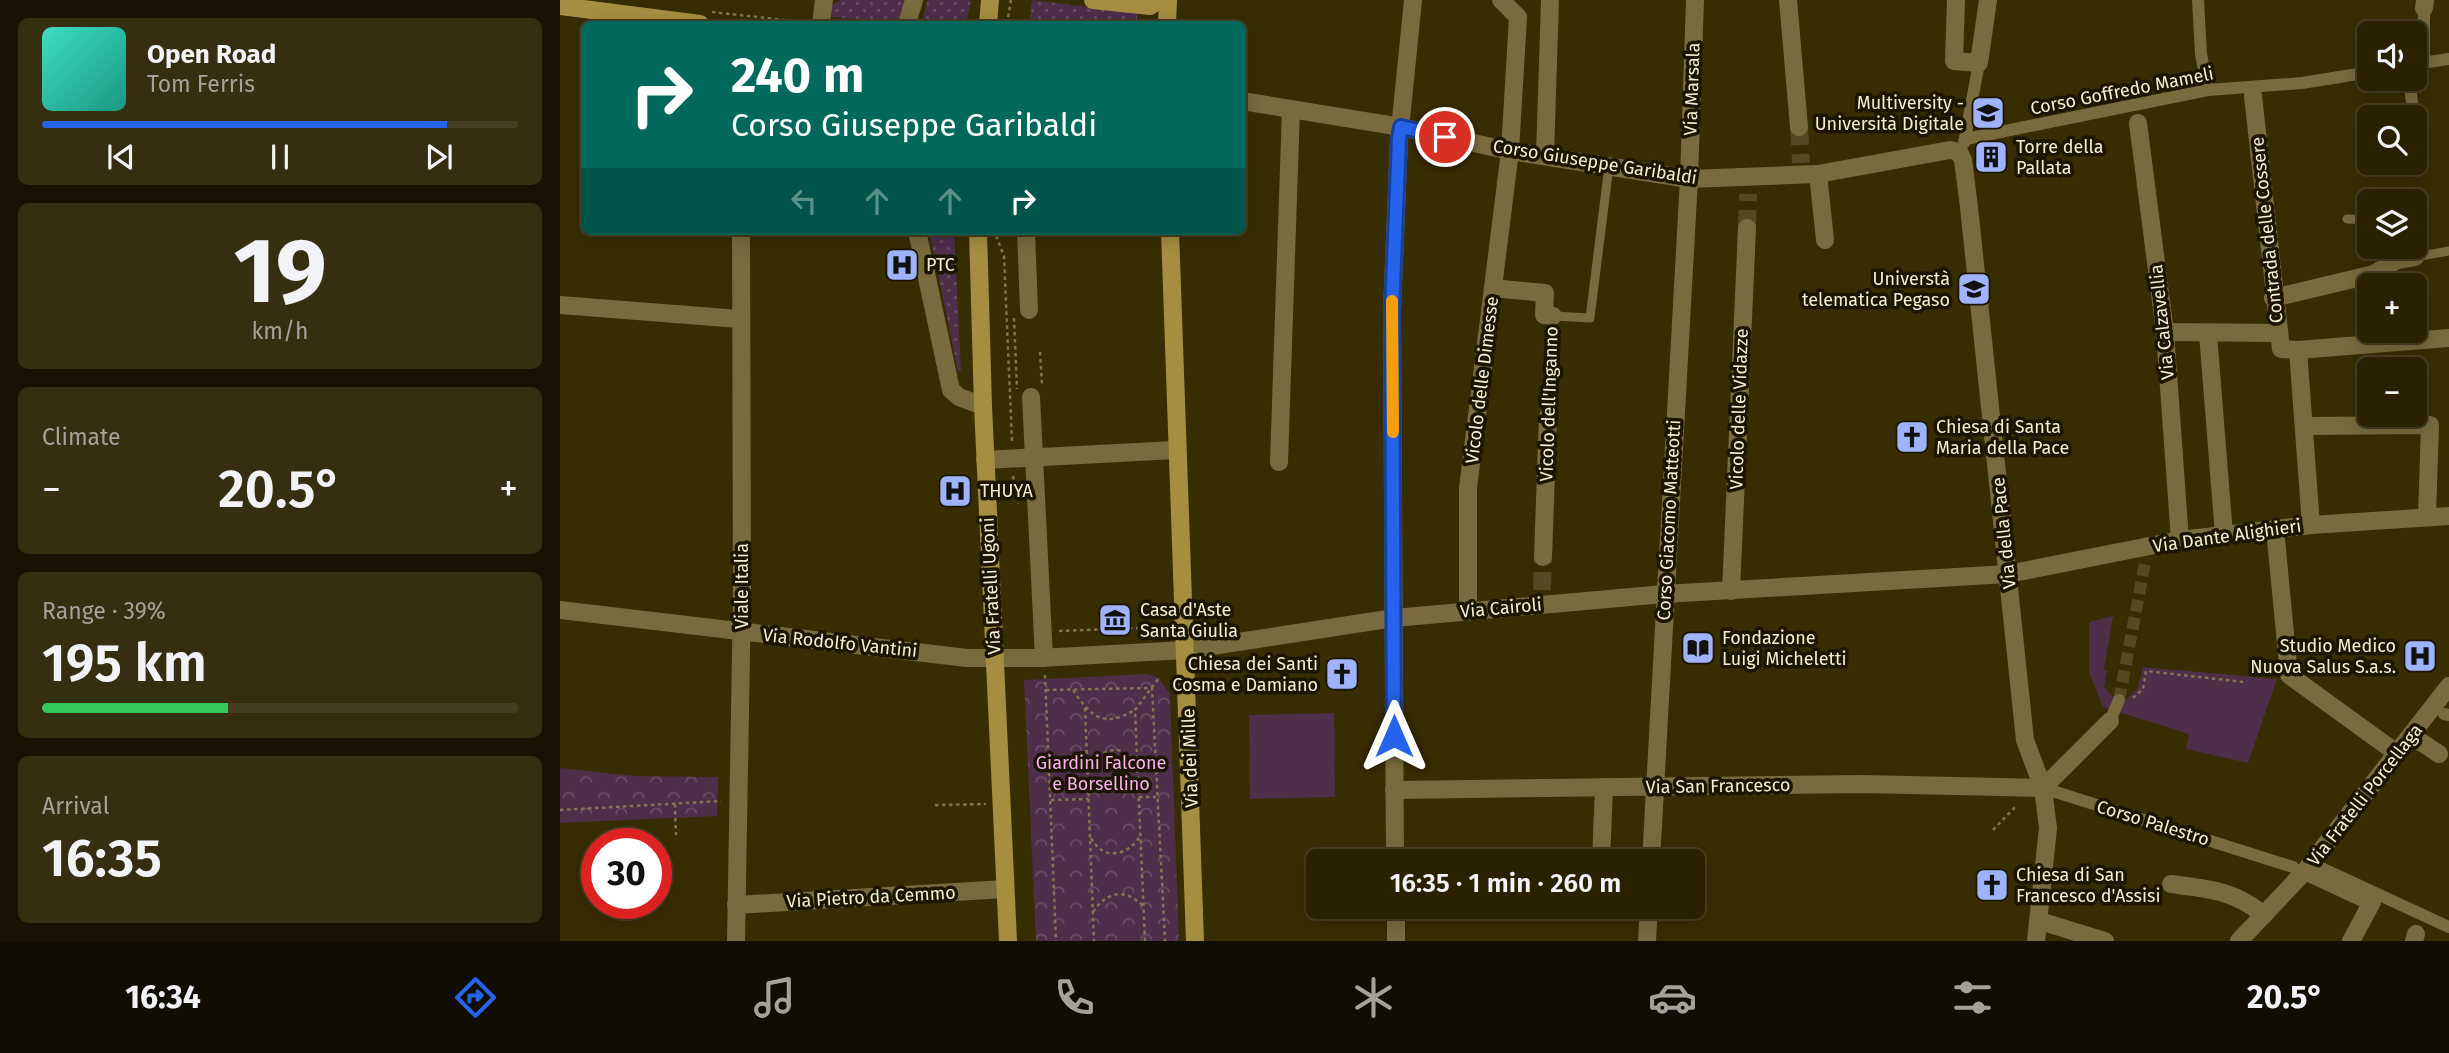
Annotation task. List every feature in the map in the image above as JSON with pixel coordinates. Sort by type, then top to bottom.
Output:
[{"type":"main road","points":[[988,21],[990,0]]},
{"type":"main road","points":[[1093,0],[1150,6],[1158,0]]},
{"type":"main road","points":[[1167,21],[1168,0]]},
{"type":"main road","points":[[560,6],[701,17]]},
{"type":"main road","name":"Via Fratelli Ugoni","points":[[978,235],[982,406],[1008,941]]},
{"type":"main road","name":"Via dei Mille","points":[[1170,235],[1175,450],[1186,650],[1195,941]]},
{"type":"street","points":[[821,21],[824,0]]},
{"type":"street","points":[[908,21],[914,0]]},
{"type":"street","points":[[1395,849],[1392,310],[1401,127],[1413,0]]},
{"type":"street","name":"Vicolo delle Dimesse","points":[[1468,611],[1468,488],[1510,150],[1518,17],[1500,0]]},
{"type":"street","points":[[1545,156],[1550,0]]},
{"type":"street","name":"Via Marsala","points":[[1689,179],[1695,0]]},
{"type":"street","points":[[1788,0],[1799,127]]},
{"type":"street","points":[[1955,0],[1954,61],[1979,63]]},
{"type":"street","points":[[1962,146],[1979,63],[1988,0]]},
{"type":"street","points":[[2197,0],[2201,54],[2208,90]]},
{"type":"street","points":[[2427,62],[2449,59]]},
{"type":"street","name":"Corso Goffredo Mameli","points":[[1962,146],[2137,114],[2208,90],[2253,91],[2357,74]]},
{"type":"street","name":"Contrada delle Cossere","points":[[2253,91],[2278,333],[2281,349],[2298,350]]},
{"type":"street","name":"Corso Giuseppe Garibaldi","points":[[1246,102],[1401,127],[1545,156],[1748,186],[1807,171],[1962,146]]},
{"type":"street","points":[[1279,462],[1291,109]]},
{"type":"street","name":"Via Calzavellia","points":[[2137,114],[2165,332],[2180,540]]},
{"type":"street","name":"Via della Pace","points":[[1962,146],[2025,740],[2043,788],[2048,828],[2036,941]]},
{"type":"street","points":[[1807,171],[1825,240]]},
{"type":"street","name":"Corso Giacomo Matteotti","points":[[1651,849],[1689,179]]},
{"type":"street","name":"Vicolo delle Vidazze","points":[[1731,591],[1746,228]]},
{"type":"street","name":"Viale Italia","points":[[736,941],[742,633],[739,319],[741,235]]},
{"type":"street","points":[[918,235],[951,390],[959,397],[982,406]]},
{"type":"street","points":[[1021,312],[1026,235]]},
{"type":"street","points":[[2273,298],[2374,274],[2399,259]]},
{"type":"street","points":[[1493,288],[1545,293],[1544,315],[1553,316]]},
{"type":"street","points":[[560,305],[739,319]]},
{"type":"street","points":[[2165,332],[2278,333]]},
{"type":"street","points":[[2208,334],[2224,535]]},
{"type":"street","points":[[2311,525],[2298,350],[2449,338]]},
{"type":"street","points":[[1024,395],[1033,457],[1044,658]]},
{"type":"street","name":"Vicolo dell'Inganno","points":[[1543,557],[1548,416]]},
{"type":"street","points":[[2304,426],[2430,425],[2427,517]]},
{"type":"street","points":[[985,460],[1175,450]]},
{"type":"street","name":"Via Dante Alighieri","points":[[2008,574],[2147,552],[2180,540],[2275,528],[2449,516]]},
{"type":"street","points":[[2275,528],[2290,675],[2398,754]]},
{"type":"street","name":"Via Cairoli","points":[[995,659],[1186,650],[1394,618],[1468,611],[1542,597],[1731,591],[2008,574]]},
{"type":"street","name":"Via Rodolfo Vantini","points":[[560,610],[742,633],[995,659]]},
{"type":"street","name":"Via Fratelli Porcellaga","points":[[2239,941],[2306,868],[2449,686]]},
{"type":"street","points":[[2043,788],[2110,721],[2119,702]]},
{"type":"street","points":[[2412,736],[2439,754]]},
{"type":"street","name":"Via San Francesco","points":[[1394,790],[1862,784],[2043,788]]},
{"type":"street","points":[[1601,849],[1604,787]]},
{"type":"street","name":"Corso Palestro","points":[[2043,788],[2306,868],[2449,927]]},
{"type":"street","name":"Corso Palestro","points":[[2306,868],[2372,902],[2351,941]]},
{"type":"street","points":[[2171,884],[2230,893],[2242,898],[2264,915]]},
{"type":"street","name":"Via Pietro da Cemmo","points":[[736,905],[1005,889]]},
{"type":"street","points":[[1396,919],[1396,941]]},
{"type":"street","points":[[1647,941],[1648,919]]},
{"type":"street","points":[[2040,921],[2105,941]]},
{"type":"lane","name":"Vicolo dell'Inganno","points":[[1548,416],[1553,316],[1590,318],[1609,166]]},
{"type":"lane","points":[[2347,219],[2357,219]]},
{"type":"lane","points":[[2427,252],[2449,251]]},
{"type":"path","points":[[1008,21],[1011,0]]},
{"type":"path","points":[[701,17],[765,21]]},
{"type":"path","points":[[996,235],[1004,256],[1012,458],[1018,506]]},
{"type":"path","points":[[1021,312],[1024,395]]},
{"type":"path","points":[[1052,632],[1161,627]]},
{"type":"path","points":[[2119,702],[2127,704],[2143,690],[2146,671],[2244,682]]},
{"type":"path","points":[[1073,690],[1085,708],[1105,720],[1114,720],[1135,710],[1159,678]]},
{"type":"path","points":[[1046,679],[1056,941]]},
{"type":"path","points":[[1046,690],[1152,688]]},
{"type":"path","points":[[1152,688],[1165,941]]},
{"type":"path","points":[[1085,708],[1094,941]]},
{"type":"path","points":[[1135,710],[1145,941]]},
{"type":"path","points":[[1087,771],[1101,753],[1112,749],[1122,750],[1132,757],[1137,767]]},
{"type":"path","points":[[1139,797],[1158,797]]},
{"type":"path","points":[[1051,800],[1088,799]]},
{"type":"path","points":[[560,810],[721,802]]},
{"type":"path","points":[[1993,830],[2020,802]]},
{"type":"path","points":[[935,805],[986,803]]},
{"type":"path","points":[[675,804],[676,835]]},
{"type":"path","points":[[1090,835],[1102,851],[1119,853],[1128,851],[1140,836]]},
{"type":"path","points":[[1093,912],[1107,896],[1116,893],[1135,898],[1143,906]]},
{"type":"green space","points":[[840,0],[905,0],[898,21],[831,17],[832,6]]},
{"type":"green space","points":[[928,0],[971,0],[967,21],[922,21]]},
{"type":"green space","points":[[1032,0],[1137,13],[1137,21],[1029,21]]},
{"type":"green space","points":[[930,235],[954,235],[961,371],[958,371]]},
{"type":"green space","points":[[2113,616],[2104,670],[2107,671],[2104,687],[2114,698],[2125,700],[2138,688],[2143,667],[2277,679],[2248,763],[2186,749],[2189,734],[2103,707],[2089,672],[2089,622]]},
{"type":"green space","name":"Giardini Falcone e Borsellino","points":[[1147,674],[1159,678],[1170,694],[1179,941],[1036,941],[1024,680]]},
{"type":"green space","points":[[1334,713],[1335,797],[1250,799],[1249,715]]},
{"type":"green space","points":[[560,768],[634,776],[718,777],[717,816],[560,823]]},
{"type":"tunnel","points":[[1799,127],[1801,163]]},
{"type":"tunnel","points":[[1747,228],[1748,194]]},
{"type":"tunnel","points":[[1542,590],[1543,557]]},
{"type":"tunnel","points":[[2119,700],[2146,558]]},
{"type":"slow traffic","points":[[1392,301],[1393,432]]},
{"type":"place","name":"Multiversity - Università Digitale","points":[[1988,113]]},
{"type":"place","name":"Torre della Pallata","points":[[1991,157]]},
{"type":"place","name":"PTC","points":[[902,265]]},
{"type":"place","name":"Universtà telematica Pegaso","points":[[1974,289]]},
{"type":"place","name":"Chiesa di Santa Maria della Pace","points":[[1912,437]]},
{"type":"place","name":"THUYA","points":[[955,491]]},
{"type":"place","name":"Casa d'Aste Santa Giulia","points":[[1115,620]]},
{"type":"place","name":"Fondazione Luigi Micheletti","points":[[1698,648]]},
{"type":"place","name":"Studio Medico Nuova Salus S.a.s.","points":[[2420,656]]},
{"type":"place","name":"Chiesa dei Santi Cosma e Damiano","points":[[1342,674]]},
{"type":"place","name":"Chiesa di San Francesco d'Assisi","points":[[1992,885]]},
{"type":"route","points":[[1394,736],[1392,310],[1399,139],[1401,127],[1445,137]]}]
